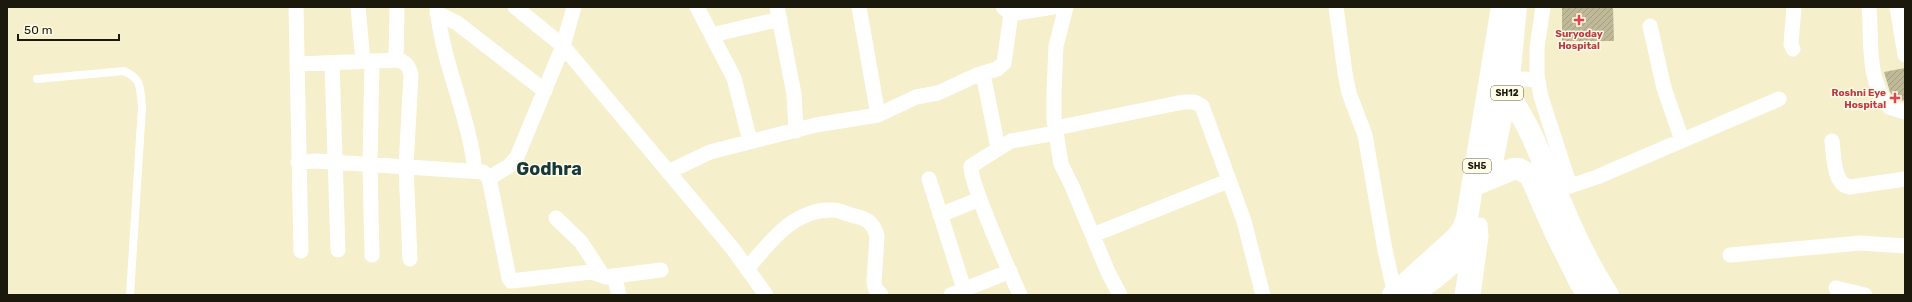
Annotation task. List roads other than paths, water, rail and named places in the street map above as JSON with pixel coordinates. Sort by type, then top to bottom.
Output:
[{"type":"main road","points":[[1502,7],[1502,82],[1562,188],[1591,270],[1608,295]]},
{"type":"main road","name":"SH12","points":[[1475,207],[1502,82],[1516,7]]},
{"type":"main road","name":"SH5","points":[[1475,207],[1513,170],[1519,169],[1530,175],[1556,234],[1588,295]]},
{"type":"main road","points":[[1410,294],[1458,259],[1475,207]]},
{"type":"street","points":[[296,7],[301,251]]},
{"type":"street","points":[[358,7],[367,61],[372,255]]},
{"type":"street","points":[[396,60],[397,7]]},
{"type":"street","points":[[515,7],[563,46],[733,249],[766,295]]},
{"type":"street","points":[[489,178],[509,166],[517,157],[563,46],[574,7]]},
{"type":"street","points":[[697,7],[734,78],[750,142]]},
{"type":"street","points":[[859,7],[878,115]]},
{"type":"street","points":[[668,172],[710,152],[816,125],[878,115],[916,98],[938,93],[997,69],[1004,63],[1007,11],[1053,7]]},
{"type":"street","points":[[1066,7],[1056,46],[1054,92],[1056,131],[1061,164],[1120,295]]},
{"type":"street","points":[[1336,7],[1349,93],[1367,142],[1385,250],[1410,294]]},
{"type":"street","points":[[1543,7],[1537,48],[1538,80],[1562,188],[1629,164],[1779,98]]},
{"type":"street","points":[[1793,49],[1791,44],[1794,7]]},
{"type":"street","points":[[1869,7],[1870,52],[1878,86],[1889,107],[1905,112]]},
{"type":"street","points":[[437,10],[457,23],[545,91]]},
{"type":"street","points":[[437,10],[441,39],[470,137],[475,171]]},
{"type":"street","points":[[1900,11],[1905,55]]},
{"type":"street","points":[[712,35],[778,13],[794,94],[796,131]]},
{"type":"street","points":[[1650,26],[1664,88],[1682,140]]},
{"type":"street","points":[[297,64],[396,60],[405,63],[409,68],[411,75],[406,168],[410,259]]},
{"type":"street","points":[[332,63],[338,250]]},
{"type":"street","points":[[983,74],[998,148]]},
{"type":"street","points":[[1502,82],[1538,80]]},
{"type":"street","points":[[1020,295],[980,199],[972,175],[971,166],[1011,141],[1183,102],[1195,102],[1202,106],[1222,158],[1228,181],[1244,221],[1263,295]]},
{"type":"street","points":[[1832,141],[1838,176],[1840,183],[1845,187],[1905,179]]},
{"type":"street","points":[[298,162],[335,162],[483,172],[489,178],[509,278],[512,281],[591,272],[608,276],[661,270]]},
{"type":"street","points":[[929,179],[964,289]]},
{"type":"street","points":[[1093,235],[1228,181]]},
{"type":"street","points":[[940,215],[980,199]]},
{"type":"street","points":[[1462,295],[1475,207]]},
{"type":"street","points":[[1473,295],[1481,236],[1475,207]]},
{"type":"street","points":[[747,269],[774,238],[796,218],[812,213],[832,210],[864,218],[870,222],[875,230],[877,236],[874,282],[875,288],[880,295]]},
{"type":"street","points":[[556,218],[581,242],[608,276],[619,295]]},
{"type":"street","points":[[1730,255],[1860,243],[1905,246]]},
{"type":"street","points":[[951,295],[1010,271]]},
{"type":"street","points":[[1836,288],[1865,295]]},
{"type":"lane","points":[[37,79],[124,71],[134,76],[140,84],[142,107],[130,295]]},
{"type":"place","name":"Suryoday Hospital","points":[[1579,20]]},
{"type":"place","name":"Roshni Eye Hospital","points":[[1895,98]]},
{"type":"district","name":"Godhra","points":[[549,169]]}]
